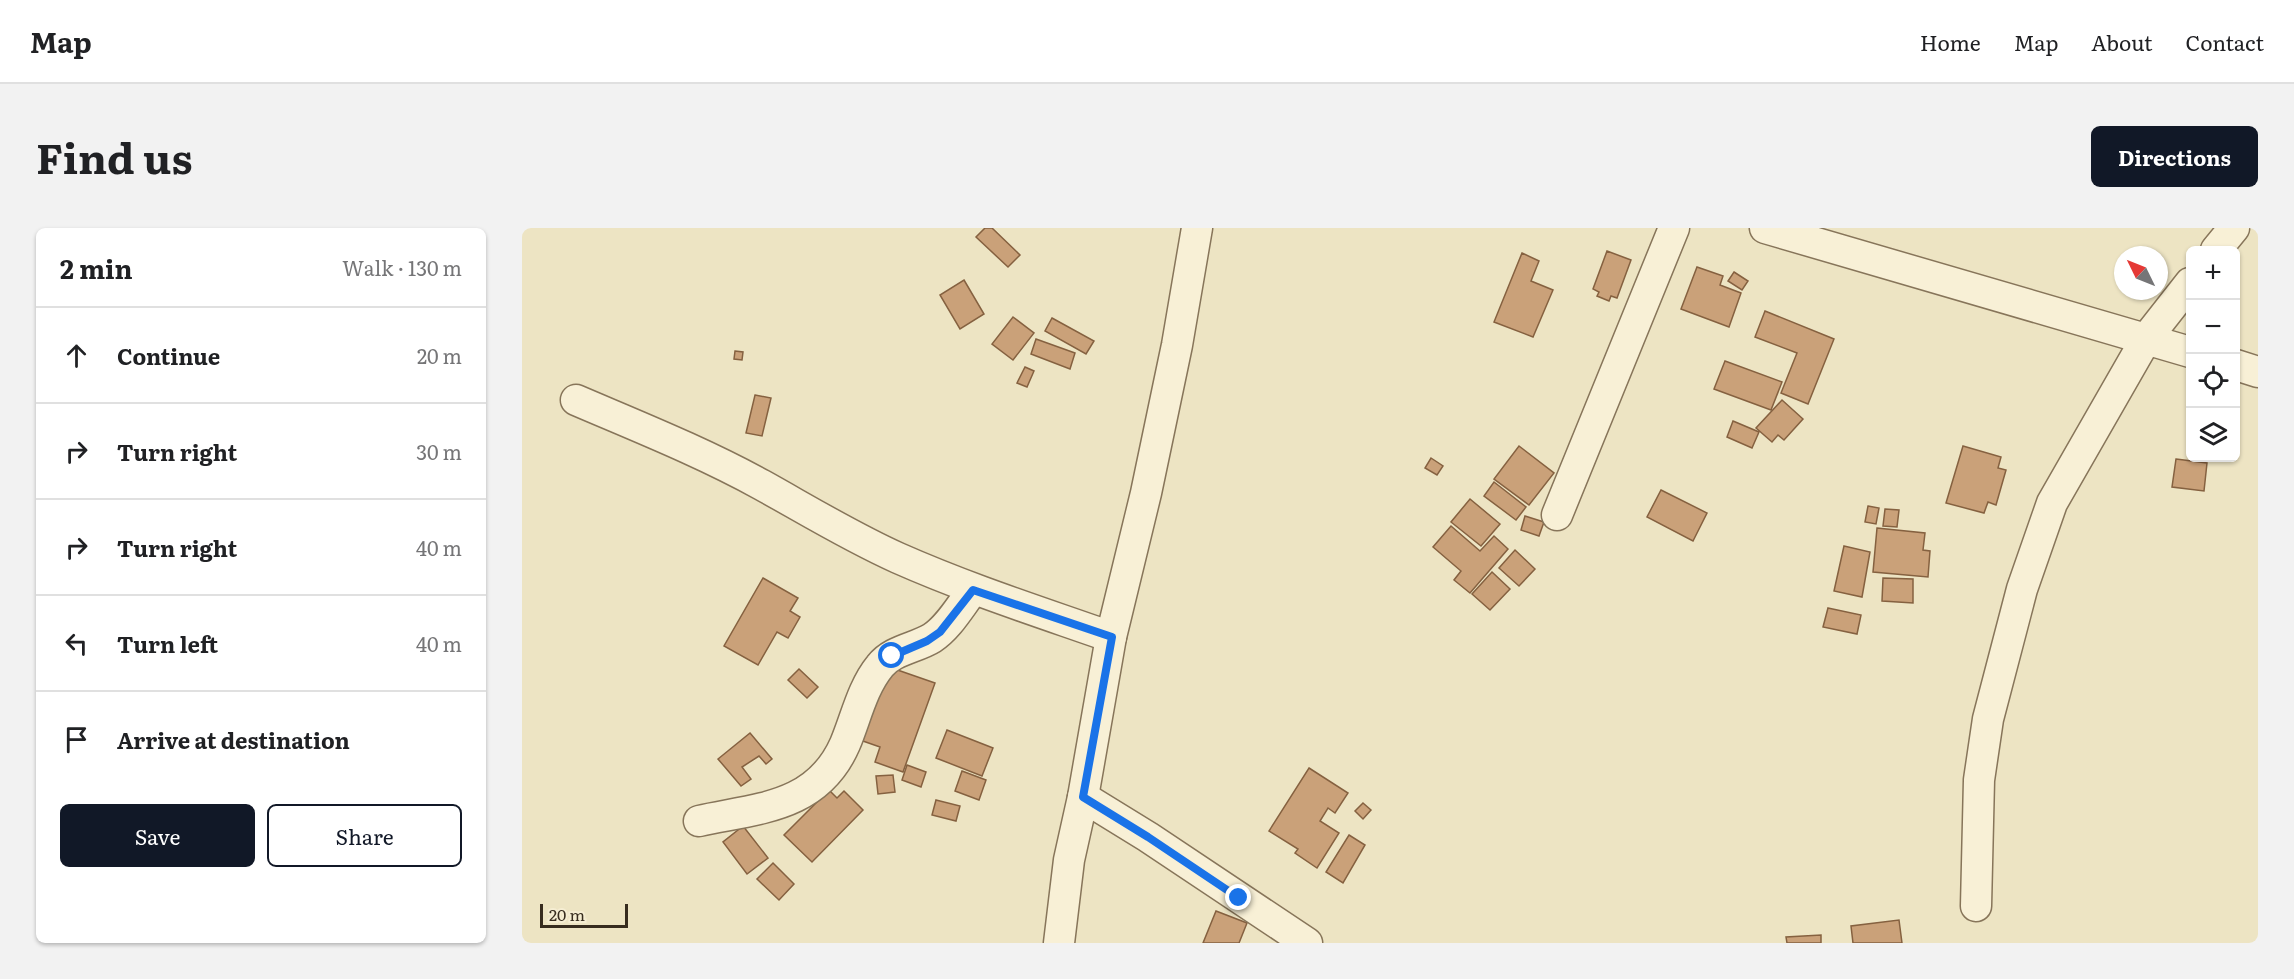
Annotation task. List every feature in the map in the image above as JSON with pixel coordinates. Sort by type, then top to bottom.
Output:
[{"type":"street","points":[[1059,943],[1069,860],[1083,797],[1112,637],[1146,493],[1177,345],[1197,228]]},
{"type":"street","points":[[1557,515],[1674,228]]},
{"type":"street","points":[[1765,228],[2186,351]]},
{"type":"street","points":[[2219,246],[2234,228]]},
{"type":"street","points":[[1976,906],[1979,780],[1988,719],[2022,589],[2052,503],[2146,339],[2186,288]]},
{"type":"street","points":[[2240,367],[2258,372]]},
{"type":"street","points":[[576,400],[675,442],[762,485],[818,518],[897,557],[973,590],[1112,637]]},
{"type":"street","points":[[699,821],[791,801],[815,785],[833,765],[844,746],[865,691],[882,663],[934,637],[973,590]]},
{"type":"street","points":[[1083,797],[1148,837],[1307,943]]},
{"type":"building","points":[[985,228],[992,228],[1020,255],[1008,267],[976,237]]},
{"type":"building","points":[[1607,251],[1631,260],[1617,298],[1611,296],[1609,301],[1597,296],[1599,292],[1593,289]]},
{"type":"building","points":[[1522,253],[1539,261],[1531,281],[1553,290],[1533,337],[1494,322]]},
{"type":"building","points":[[1697,267],[1723,276],[1720,285],[1741,293],[1729,327],[1681,309]]},
{"type":"building","points":[[1734,272],[1748,281],[1742,290],[1728,281]]},
{"type":"building","points":[[964,280],[984,314],[960,329],[940,295]]},
{"type":"building","points":[[1765,311],[1834,339],[1808,404],[1781,393],[1797,353],[1755,337]]},
{"type":"building","points":[[1013,317],[1034,333],[1013,360],[992,344]]},
{"type":"building","points":[[1052,318],[1094,341],[1086,354],[1045,331]]},
{"type":"building","points":[[1036,339],[1075,353],[1070,369],[1031,354]]},
{"type":"building","points":[[735,351],[743,352],[742,360],[734,359]]},
{"type":"building","points":[[1725,361],[1782,382],[1771,410],[1714,389]]},
{"type":"building","points":[[1025,367],[1034,371],[1027,387],[1017,383]]},
{"type":"building","points":[[755,395],[771,398],[762,436],[746,433]]},
{"type":"building","points":[[1782,400],[1803,419],[1784,440],[1778,435],[1772,442],[1756,428]]},
{"type":"building","points":[[1733,421],[1759,432],[1752,448],[1727,437]]},
{"type":"building","points":[[1519,446],[1554,473],[1529,505],[1494,479]]},
{"type":"building","points":[[1963,446],[2001,457],[1998,468],[2006,470],[1996,505],[1988,502],[1984,513],[1946,503]]},
{"type":"building","points":[[1431,458],[1443,466],[1437,475],[1425,468]]},
{"type":"building","points":[[2176,459],[2207,463],[2204,491],[2172,487]]},
{"type":"building","points":[[1494,482],[1526,507],[1516,520],[1484,496]]},
{"type":"building","points":[[1661,490],[1707,513],[1693,541],[1647,517]]},
{"type":"building","points":[[1470,499],[1500,524],[1481,546],[1451,522]]},
{"type":"building","points":[[1868,506],[1879,508],[1876,524],[1865,522]]},
{"type":"building","points":[[1885,509],[1899,510],[1897,527],[1883,526]]},
{"type":"building","points":[[1525,516],[1544,522],[1539,536],[1521,530]]},
{"type":"building","points":[[1451,526],[1480,551],[1494,536],[1508,549],[1470,593],[1454,580],[1461,571],[1433,547]]},
{"type":"building","points":[[1877,528],[1925,533],[1923,550],[1930,551],[1928,577],[1873,572]]},
{"type":"building","points":[[1844,546],[1870,552],[1862,597],[1834,591]]},
{"type":"building","points":[[1515,550],[1535,569],[1519,586],[1499,568]]},
{"type":"building","points":[[1492,572],[1510,589],[1490,610],[1472,594]]},
{"type":"building","points":[[763,578],[798,598],[790,611],[800,617],[788,638],[777,632],[758,665],[724,646]]},
{"type":"building","points":[[1883,578],[1913,579],[1913,603],[1882,601]]},
{"type":"building","points":[[1828,608],[1861,615],[1857,634],[1823,627]]},
{"type":"building","points":[[886,666],[935,683],[903,772],[875,762],[880,747],[860,740]]},
{"type":"building","points":[[799,669],[818,687],[807,698],[788,680]]},
{"type":"building","points":[[947,730],[993,748],[982,776],[936,758]]},
{"type":"building","points":[[750,733],[772,759],[766,764],[759,756],[742,767],[751,779],[741,786],[718,759]]},
{"type":"building","points":[[907,765],[926,772],[921,787],[902,780]]},
{"type":"building","points":[[1309,768],[1348,793],[1335,813],[1328,808],[1320,821],[1339,833],[1317,868],[1295,853],[1298,849],[1269,831]]},
{"type":"building","points":[[962,771],[986,780],[979,800],[955,791]]},
{"type":"building","points":[[893,775],[895,792],[878,794],[876,776]]},
{"type":"building","points":[[829,790],[837,798],[844,791],[863,810],[812,862],[784,835]]},
{"type":"building","points":[[936,800],[960,806],[956,821],[932,815]]},
{"type":"building","points":[[1363,803],[1371,810],[1363,819],[1355,811]]},
{"type":"building","points":[[743,826],[768,858],[747,874],[723,842]]},
{"type":"building","points":[[1349,835],[1365,845],[1343,883],[1326,872]]},
{"type":"building","points":[[773,863],[794,884],[779,900],[757,879]]},
{"type":"building","points":[[1216,911],[1247,923],[1239,943],[1203,943]]},
{"type":"building","points":[[1899,920],[1902,943],[1853,943],[1851,926]]},
{"type":"building","points":[[1821,935],[1821,943],[1787,943],[1786,937]]},
{"type":"route","points":[[892,656],[934,637],[973,590],[1112,637],[1083,797],[1239,898]]}]
